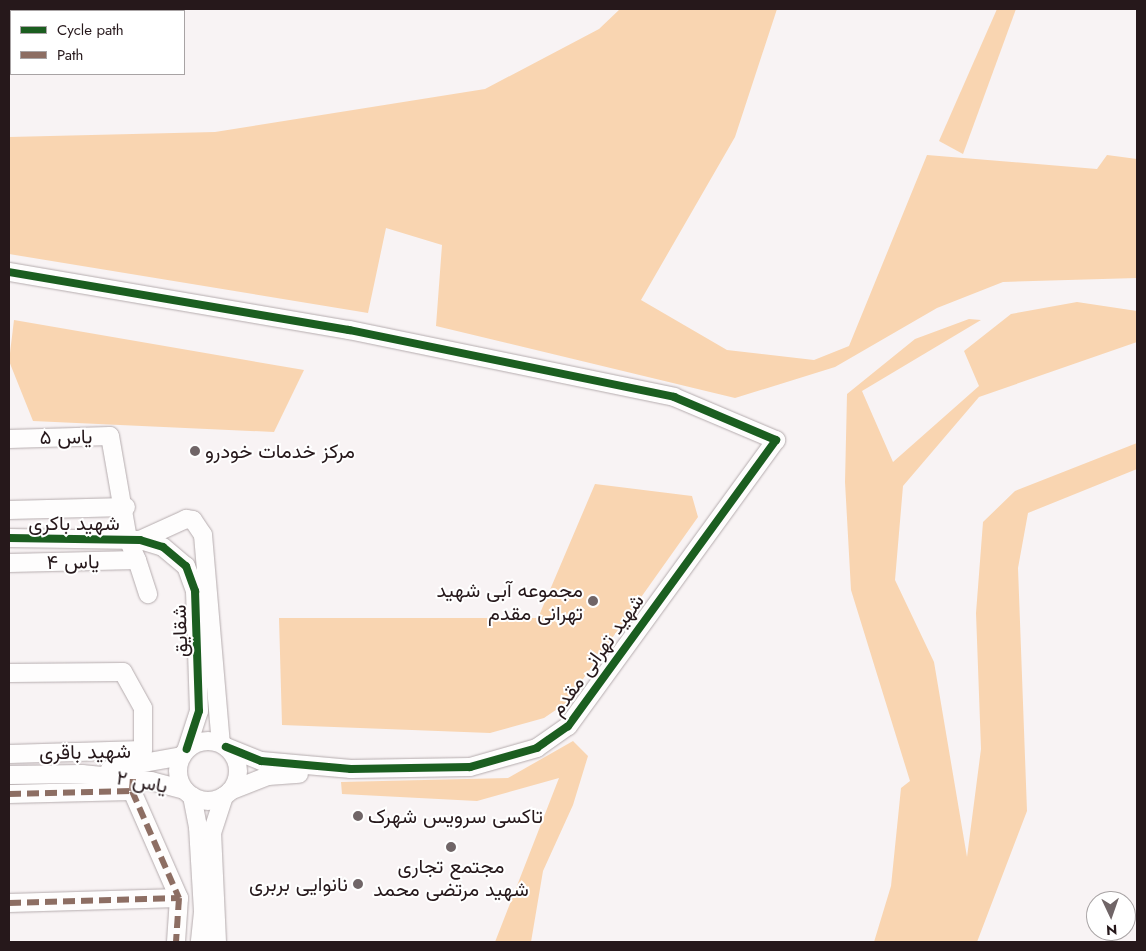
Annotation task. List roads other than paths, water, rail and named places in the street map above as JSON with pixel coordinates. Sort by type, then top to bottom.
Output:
[{"type":"street","name":"شهید تهرانی مقدم","points":[[9,272],[349,330],[674,397],[776,440],[568,726],[538,748],[506,760],[470,767],[351,769],[268,776],[227,794]]},
{"type":"street","name":"یاس ۵","points":[[9,439],[110,436],[134,540]]},
{"type":"street","points":[[9,510],[126,507]]},
{"type":"street","name":"شقایق","points":[[134,540],[186,519],[199,526],[203,535],[223,745]]},
{"type":"street","name":"شهید باکری","points":[[9,538],[134,540]]},
{"type":"street","points":[[134,540],[137,560],[148,594]]},
{"type":"street","name":"شقایق","points":[[134,540],[163,547],[192,577],[198,711],[185,752]]},
{"type":"street","name":"یاس ۴","points":[[9,563],[137,560]]},
{"type":"street","name":"شهید باقری","points":[[9,674],[123,672],[143,708],[143,750],[134,772],[9,754]]},
{"type":"street","points":[[9,794],[134,772],[185,752],[203,741],[223,745],[238,768],[212,832],[217,942]]},
{"type":"street","name":"شهید تهرانی مقدم","points":[[223,745],[261,761],[351,769]]},
{"type":"street","points":[[185,752],[178,774],[188,793],[198,827],[203,912],[200,942]]},
{"type":"street","points":[[9,775],[134,772]]},
{"type":"street","points":[[134,772],[179,898],[176,942]]},
{"type":"street","name":"یاس ۲","points":[[134,772],[188,793]]},
{"type":"street","points":[[188,793],[202,800],[227,794]]},
{"type":"street","points":[[9,903],[179,898]]},
{"type":"place","name":"مرکز خدمات خودرو","points":[[195,451]]},
{"type":"place","name":"مجموعه آبی شهید تهرانی مقدم","points":[[593,601]]},
{"type":"place","name":"تاکسی سرویس شهرک","points":[[358,816]]},
{"type":"place","name":"مجتمع تجاری شهید مرتضی محمد","points":[[451,847]]},
{"type":"place","name":"نانوایی بربری","points":[[358,884]]}]
